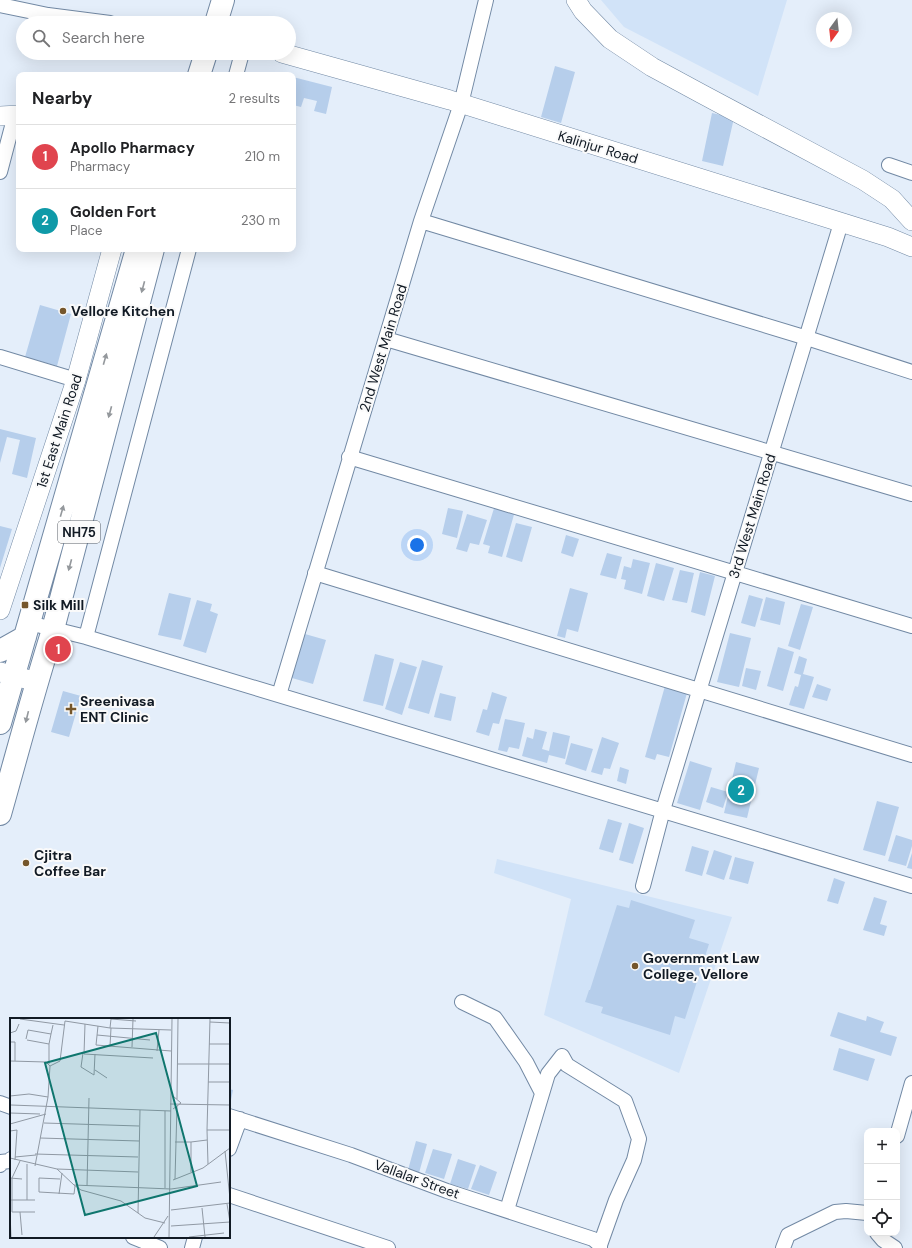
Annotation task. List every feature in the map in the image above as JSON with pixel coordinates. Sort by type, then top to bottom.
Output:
[{"type":"highway","points":[[202,16],[207,0]]},
{"type":"highway","points":[[218,16],[222,0]]},
{"type":"highway","points":[[187,72],[190,60]]},
{"type":"highway","points":[[200,72],[204,60]]},
{"type":"highway","name":"NH75","points":[[0,723],[7,678],[27,630],[136,252]]},
{"type":"highway","name":"NH75","points":[[0,814],[35,686],[53,629],[152,252]]},
{"type":"highway","points":[[0,652],[27,630]]},
{"type":"street","name":"2nd West Main Road","points":[[279,695],[349,457],[421,221],[461,104],[486,0]]},
{"type":"street","points":[[576,0],[583,11],[610,39],[652,67],[700,94],[864,180],[892,199],[912,221]]},
{"type":"street","points":[[0,5],[56,16]]},
{"type":"street","name":"Kalinjur Road","points":[[296,57],[461,104],[888,237],[912,247]]},
{"type":"street","points":[[237,72],[240,60]]},
{"type":"street","points":[[0,172],[11,115]]},
{"type":"street","points":[[890,165],[912,173]]},
{"type":"street","points":[[421,221],[807,338],[912,372]]},
{"type":"street","name":"3rd West Main Road","points":[[643,886],[663,810],[841,223]]},
{"type":"street","name":"1st East Main Road","points":[[0,610],[76,380],[111,252]]},
{"type":"street","points":[[86,637],[188,252]]},
{"type":"street","points":[[386,339],[772,454],[912,494]]},
{"type":"street","points":[[0,357],[76,380]]},
{"type":"street","points":[[349,457],[912,626]]},
{"type":"street","points":[[315,573],[912,754]]},
{"type":"street","points":[[27,630],[53,629],[86,637],[912,886]]},
{"type":"street","points":[[7,678],[35,686]]},
{"type":"street","points":[[462,1002],[495,1018],[526,1062],[542,1093]]},
{"type":"street","points":[[507,1210],[548,1074],[562,1056],[567,1065],[625,1101],[639,1139],[634,1160],[614,1206],[600,1247]]},
{"type":"street","points":[[899,1128],[912,1084]]},
{"type":"street","points":[[0,1103],[10,1107]]},
{"type":"street","points":[[230,1143],[234,1118]]},
{"type":"street","name":"Vallalar Street","points":[[234,1118],[351,1155],[447,1190],[594,1239],[600,1247]]},
{"type":"street","points":[[0,1165],[1,1162],[10,1161]]},
{"type":"street","points":[[230,1195],[373,1246],[388,1248]]},
{"type":"street","points":[[783,1248],[788,1236],[835,1212],[846,1211],[864,1213]]},
{"type":"street","points":[[875,1248],[878,1236]]},
{"type":"street","points":[[880,1236],[895,1248]]},
{"type":"street","points":[[135,1238],[160,1248]]},
{"type":"street","points":[[192,1248],[195,1238]]},
{"type":"shaded area","points":[[601,0],[787,0],[758,96],[624,27]]},
{"type":"shaded area","name":"Government Law College, Vellore","points":[[497,859],[732,917],[679,1073],[544,1015],[571,899],[494,873]]},
{"type":"building","points":[[555,66],[575,72],[561,123],[541,117]]},
{"type":"building","points":[[296,78],[332,87],[326,114],[314,111],[317,101],[304,98],[301,107],[296,106]]},
{"type":"building","points":[[712,113],[734,118],[723,166],[702,161]]},
{"type":"building","points":[[40,305],[71,314],[57,366],[25,357]]},
{"type":"building","points":[[0,429],[36,438],[27,478],[12,474],[20,440],[7,437],[0,463]]},
{"type":"building","points":[[495,505],[515,511],[502,557],[488,553],[490,546],[483,544]]},
{"type":"building","points":[[448,508],[463,511],[457,538],[442,534]]},
{"type":"building","points":[[467,514],[487,520],[479,545],[470,543],[467,552],[456,549]]},
{"type":"building","points":[[516,523],[532,527],[522,562],[506,557]]},
{"type":"building","points":[[0,526],[12,529],[0,568]]},
{"type":"building","points":[[566,535],[579,539],[573,557],[561,553]]},
{"type":"building","points":[[607,553],[622,557],[616,579],[600,575]]},
{"type":"building","points":[[633,559],[650,563],[642,594],[624,589],[626,580],[621,579],[624,566],[631,568]]},
{"type":"building","points":[[656,563],[674,568],[664,601],[647,596]]},
{"type":"building","points":[[680,570],[694,573],[687,603],[672,600]]},
{"type":"building","points":[[700,572],[715,576],[705,616],[691,612]]},
{"type":"building","points":[[570,588],[588,593],[578,632],[567,629],[565,638],[557,636]]},
{"type":"building","points":[[169,593],[191,598],[181,640],[158,635]]},
{"type":"building","points":[[749,595],[763,599],[755,627],[741,623]]},
{"type":"building","points":[[766,597],[785,602],[780,625],[760,620]]},
{"type":"building","points":[[197,600],[212,604],[210,611],[218,614],[206,653],[183,646]]},
{"type":"building","points":[[801,604],[813,607],[800,650],[788,646]]},
{"type":"building","points":[[730,633],[751,638],[739,687],[717,682]]},
{"type":"building","points":[[305,634],[326,640],[313,684],[292,678]]},
{"type":"building","points":[[778,647],[794,652],[783,691],[767,686]]},
{"type":"building","points":[[375,654],[394,659],[383,706],[363,701]]},
{"type":"building","points":[[799,656],[807,659],[803,674],[814,677],[804,709],[789,705],[795,686],[798,687],[801,675],[794,673]]},
{"type":"building","points":[[422,660],[443,666],[429,714],[408,708]]},
{"type":"building","points":[[400,662],[417,667],[402,715],[385,709]]},
{"type":"building","points":[[746,668],[761,671],[756,690],[742,686]]},
{"type":"building","points":[[817,684],[831,689],[827,701],[812,697]]},
{"type":"building","points":[[665,686],[687,693],[669,757],[657,754],[655,760],[645,757]]},
{"type":"building","points":[[63,691],[81,696],[69,737],[51,732]]},
{"type":"building","points":[[492,692],[507,697],[499,724],[493,723],[489,736],[476,732],[483,709],[487,710]]},
{"type":"building","points":[[440,693],[456,697],[451,721],[434,717]]},
{"type":"building","points":[[505,719],[525,723],[519,749],[509,747],[507,752],[498,750]]},
{"type":"building","points":[[535,729],[547,732],[542,749],[549,751],[553,732],[570,736],[565,759],[549,755],[547,763],[522,756],[527,737],[533,739]]},
{"type":"building","points":[[602,737],[619,743],[610,769],[604,768],[602,775],[591,772]]},
{"type":"building","points":[[571,743],[593,749],[586,771],[565,764]]},
{"type":"building","points":[[690,761],[712,768],[700,810],[677,803]]},
{"type":"building","points":[[736,762],[759,768],[747,818],[724,813]]},
{"type":"building","points":[[620,767],[629,770],[626,784],[617,781]]},
{"type":"building","points":[[711,787],[728,792],[723,808],[706,802]]},
{"type":"building","points":[[877,801],[899,807],[885,856],[863,850]]},
{"type":"building","points":[[608,819],[622,823],[613,853],[599,849]]},
{"type":"building","points":[[629,823],[644,828],[633,864],[619,860]]},
{"type":"building","points":[[896,835],[912,840],[912,846],[906,866],[888,861]]},
{"type":"building","points":[[692,846],[709,851],[702,876],[685,871]]},
{"type":"building","points":[[714,850],[732,856],[724,880],[706,874]]},
{"type":"building","points":[[912,853],[912,869],[907,868]]},
{"type":"building","points":[[735,857],[754,862],[748,884],[729,879]]},
{"type":"building","points":[[834,878],[845,882],[838,904],[827,901]]},
{"type":"building","points":[[874,897],[887,901],[880,924],[887,926],[884,936],[863,930]]},
{"type":"building","points":[[631,900],[695,920],[689,938],[709,944],[685,1019],[675,1016],[670,1035],[601,1013],[603,1007],[585,1002],[617,905],[629,908]]},
{"type":"building","points":[[838,1012],[866,1021],[867,1016],[884,1022],[880,1032],[897,1037],[891,1056],[830,1036]]},
{"type":"building","points":[[839,1048],[875,1059],[868,1081],[833,1070]]},
{"type":"building","points":[[230,1089],[233,1090],[230,1105]]},
{"type":"building","points":[[416,1141],[427,1144],[419,1173],[408,1170]]},
{"type":"building","points":[[433,1149],[452,1154],[444,1179],[425,1173]]},
{"type":"building","points":[[458,1159],[476,1165],[468,1189],[450,1184]]},
{"type":"building","points":[[480,1165],[497,1172],[489,1195],[471,1189]]},
{"type":"place","name":"Vellore Kitchen","points":[[63,311]]},
{"type":"place","name":"Silk Mill","points":[[25,605]]},
{"type":"place","name":"Apollo Pharmacy","points":[[58,649]]},
{"type":"place","name":"Sreenivasa ENT Clinic","points":[[71,709]]},
{"type":"place","name":"Golden Fort","points":[[741,790]]},
{"type":"place","name":"Cjitra Coffee Bar","points":[[26,863]]},
{"type":"place","name":"Government Law College, Vellore","points":[[635,966]]}]
